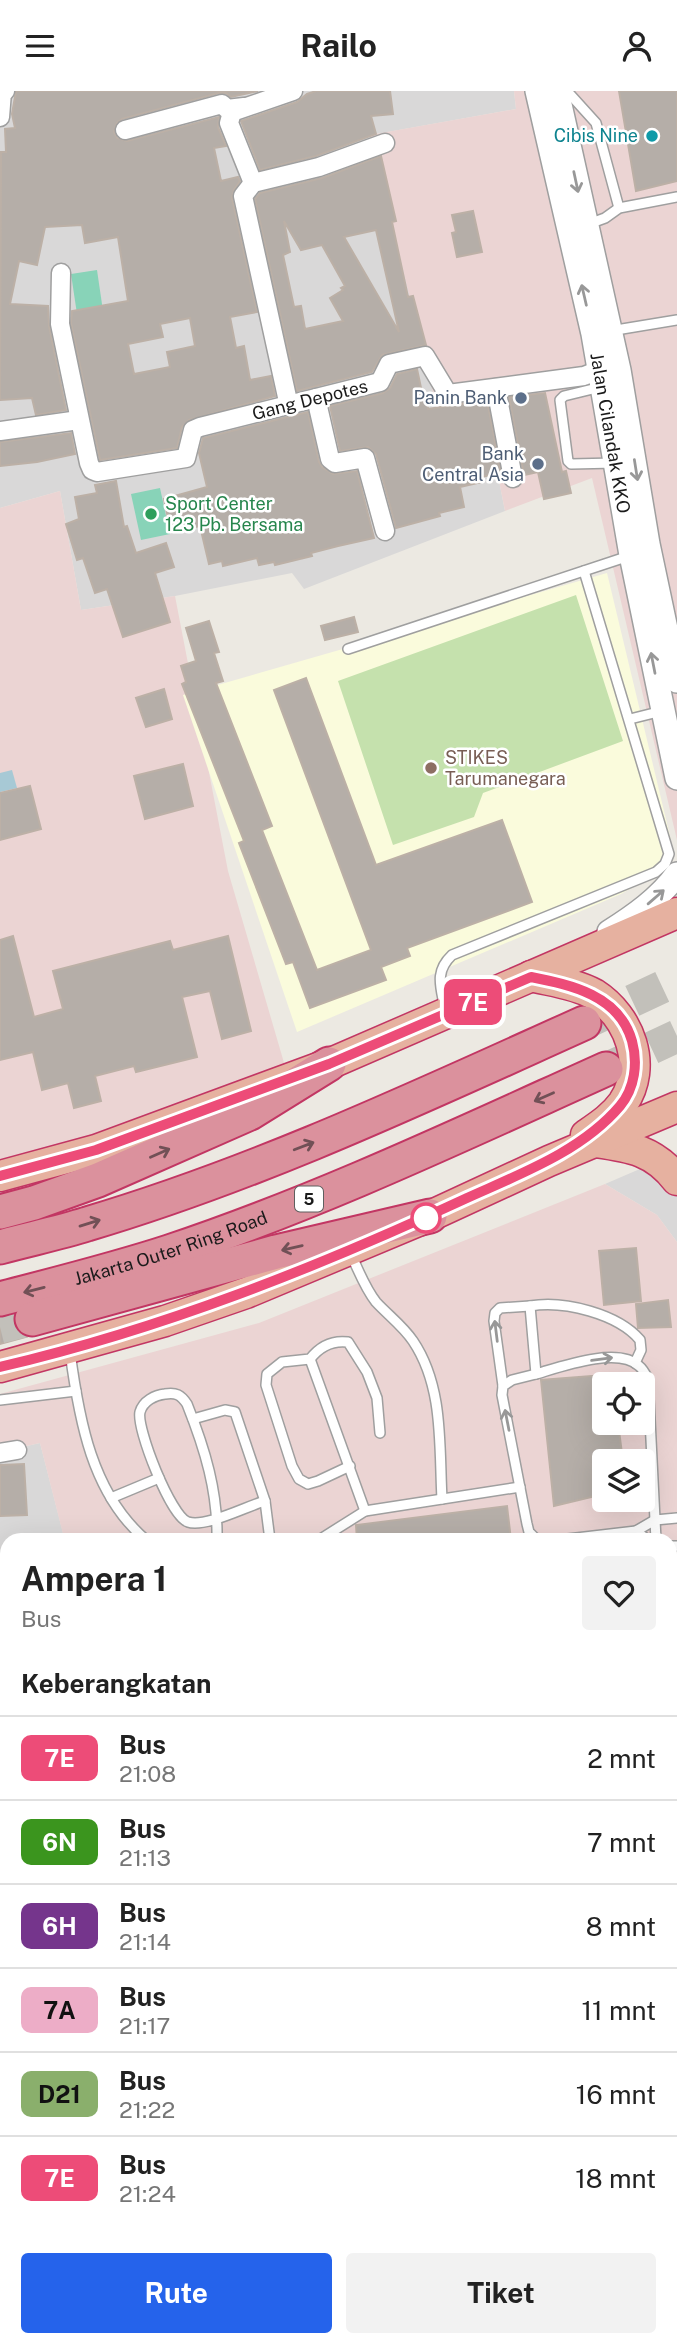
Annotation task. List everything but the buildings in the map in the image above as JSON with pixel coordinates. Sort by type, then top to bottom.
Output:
[{"type":"highway","points":[[0,1176],[96,1150],[329,1064],[677,913]]},
{"type":"highway","points":[[531,977],[593,993],[614,1010],[630,1036],[636,1065],[630,1089],[622,1104],[606,1121],[549,1161]]},
{"type":"highway","points":[[0,1247],[85,1225],[201,1186],[340,1132],[584,1023]]},
{"type":"highway","points":[[0,1212],[98,1180],[250,1113],[329,1064]]},
{"type":"highway","name":"Jakarta Outer Ring Road","points":[[0,1299],[109,1270],[230,1230],[363,1178],[606,1069]]},
{"type":"highway","points":[[0,1367],[165,1321],[354,1260],[430,1216],[549,1161],[677,1107]]},
{"type":"highway","points":[[595,1142],[632,1147],[655,1157],[677,1180]]},
{"type":"highway","points":[[32,1319],[276,1252],[430,1216]]},
{"type":"street","points":[[0,117],[2,92],[5,91]]},
{"type":"street","points":[[253,183],[229,123],[233,112],[293,91]]},
{"type":"street","name":"Jalan Cilandak KKO","points":[[537,91],[577,227],[601,333],[607,375],[648,544],[677,681]]},
{"type":"street","name":"Jalan Cilandak KKO","points":[[557,91],[577,227]]},
{"type":"street","points":[[125,130],[222,104],[227,109],[244,107]]},
{"type":"street","points":[[289,406],[243,196],[253,183],[319,167],[385,143]]},
{"type":"street","points":[[0,431],[79,420],[60,324],[61,273]]},
{"type":"street","name":"Gang Depotes","points":[[79,420],[92,470],[97,472],[186,458],[193,430],[380,382],[389,364],[425,356],[449,394],[607,375]]},
{"type":"street","points":[[496,388],[513,478]]},
{"type":"street","points":[[316,398],[330,459],[335,463],[365,457],[386,531]]},
{"type":"street","name":"Jalan Cilandak KKO","points":[[620,433],[616,463],[631,555],[677,778]]},
{"type":"street","points":[[560,964],[643,909],[677,874]]},
{"type":"lane","points":[[567,91],[596,123],[619,208]]},
{"type":"lane","points":[[577,227],[605,218],[619,208],[677,197]]},
{"type":"lane","points":[[601,333],[677,320]]},
{"type":"lane","points":[[607,375],[560,400],[568,461],[571,464],[616,463]]},
{"type":"lane","points":[[348,649],[631,555]]},
{"type":"lane","points":[[446,1014],[440,978],[443,963],[452,955],[656,872],[665,864],[669,854],[584,571]]},
{"type":"lane","points":[[630,719],[663,711]]},
{"type":"lane","points":[[354,1260],[374,1299],[403,1327],[426,1364],[434,1388],[442,1499]]},
{"type":"lane","points":[[530,1306],[536,1374]]},
{"type":"lane","points":[[530,1533],[502,1395],[495,1313],[500,1308],[576,1307],[620,1323],[633,1332],[640,1340],[641,1350],[635,1363]]},
{"type":"lane","points":[[350,1466],[308,1484],[299,1479],[292,1467],[266,1385],[267,1374],[282,1362],[310,1359],[318,1349],[337,1341],[348,1342],[367,1372],[377,1398],[380,1433]]},
{"type":"lane","points":[[69,1348],[90,1451],[103,1488],[138,1533]]},
{"type":"lane","points":[[503,1385],[512,1380],[577,1362],[616,1357],[635,1363],[648,1379],[656,1533]]},
{"type":"lane","points":[[310,1359],[365,1511]]},
{"type":"lane","points":[[0,1400],[76,1391]]},
{"type":"lane","points":[[217,1533],[217,1518],[216,1494],[193,1419],[182,1397],[173,1393],[147,1401],[140,1409],[139,1420],[159,1479],[174,1508],[188,1522],[217,1518],[265,1500]]},
{"type":"lane","points":[[193,1419],[225,1410],[235,1412],[265,1500],[269,1533]]},
{"type":"lane","points":[[111,1498],[159,1479]]},
{"type":"lane","points":[[330,1533],[365,1511],[520,1487]]},
{"type":"lane","points":[[619,1533],[636,1531],[655,1520],[677,1518]]},
{"type":"shaded area","points":[[0,91],[514,91],[516,109],[371,135],[439,413],[483,400],[505,511],[304,589],[292,573],[175,596],[81,610],[60,491],[0,508]]},
{"type":"shaded area","points":[[514,91],[677,91],[677,840],[592,478],[505,511],[483,400],[438,413],[370,135],[516,109]]},
{"type":"shaded area","points":[[60,491],[81,610],[175,596],[228,871],[287,1073],[0,1167],[0,508]]},
{"type":"shaded area","name":"STIKES Tarumanegara","points":[[607,573],[671,840],[652,876],[621,894],[297,1032],[183,695]]},
{"type":"shaded area","points":[[677,1153],[677,1242],[657,1215],[605,1184]]},
{"type":"shaded area","points":[[605,1184],[657,1215],[677,1242],[677,1533],[63,1533],[40,1443],[0,1452],[0,1394],[259,1323]]},
{"type":"shaded area","points":[[40,1443],[63,1533],[0,1533],[0,1452]]},
{"type":"green space","points":[[97,270],[103,311],[77,314],[71,274]]},
{"type":"green space","name":"Sport Center 123 Pb. Bersama","points":[[160,488],[170,534],[141,540],[131,494]]},
{"type":"green space","points":[[576,595],[623,741],[483,793],[474,817],[393,845],[338,681]]},
{"type":"water","points":[[12,770],[17,788],[0,792],[0,773]]},
{"type":"tunnel","points":[[587,1022],[677,980]]},
{"type":"tunnel","points":[[606,1069],[677,1036]]},
{"type":"tunnel","points":[[0,1327],[32,1319]]},
{"type":"bus line","name":"7E","points":[[0,1176],[34,1169],[96,1150],[329,1064],[531,977],[593,993],[614,1010],[630,1036],[634,1050],[636,1065],[630,1089],[622,1104],[606,1121],[549,1161],[430,1216],[246,1293],[165,1321],[0,1367]]},
{"type":"place","name":"Cibis Nine","points":[[652,136]]},
{"type":"place","name":"Panin Bank","points":[[521,398]]},
{"type":"place","name":"Bank Central Asia","points":[[538,464]]},
{"type":"place","name":"Sport Center 123 Pb. Bersama","points":[[151,514]]},
{"type":"place","name":"STIKES Tarumanegara","points":[[431,768]]}]
